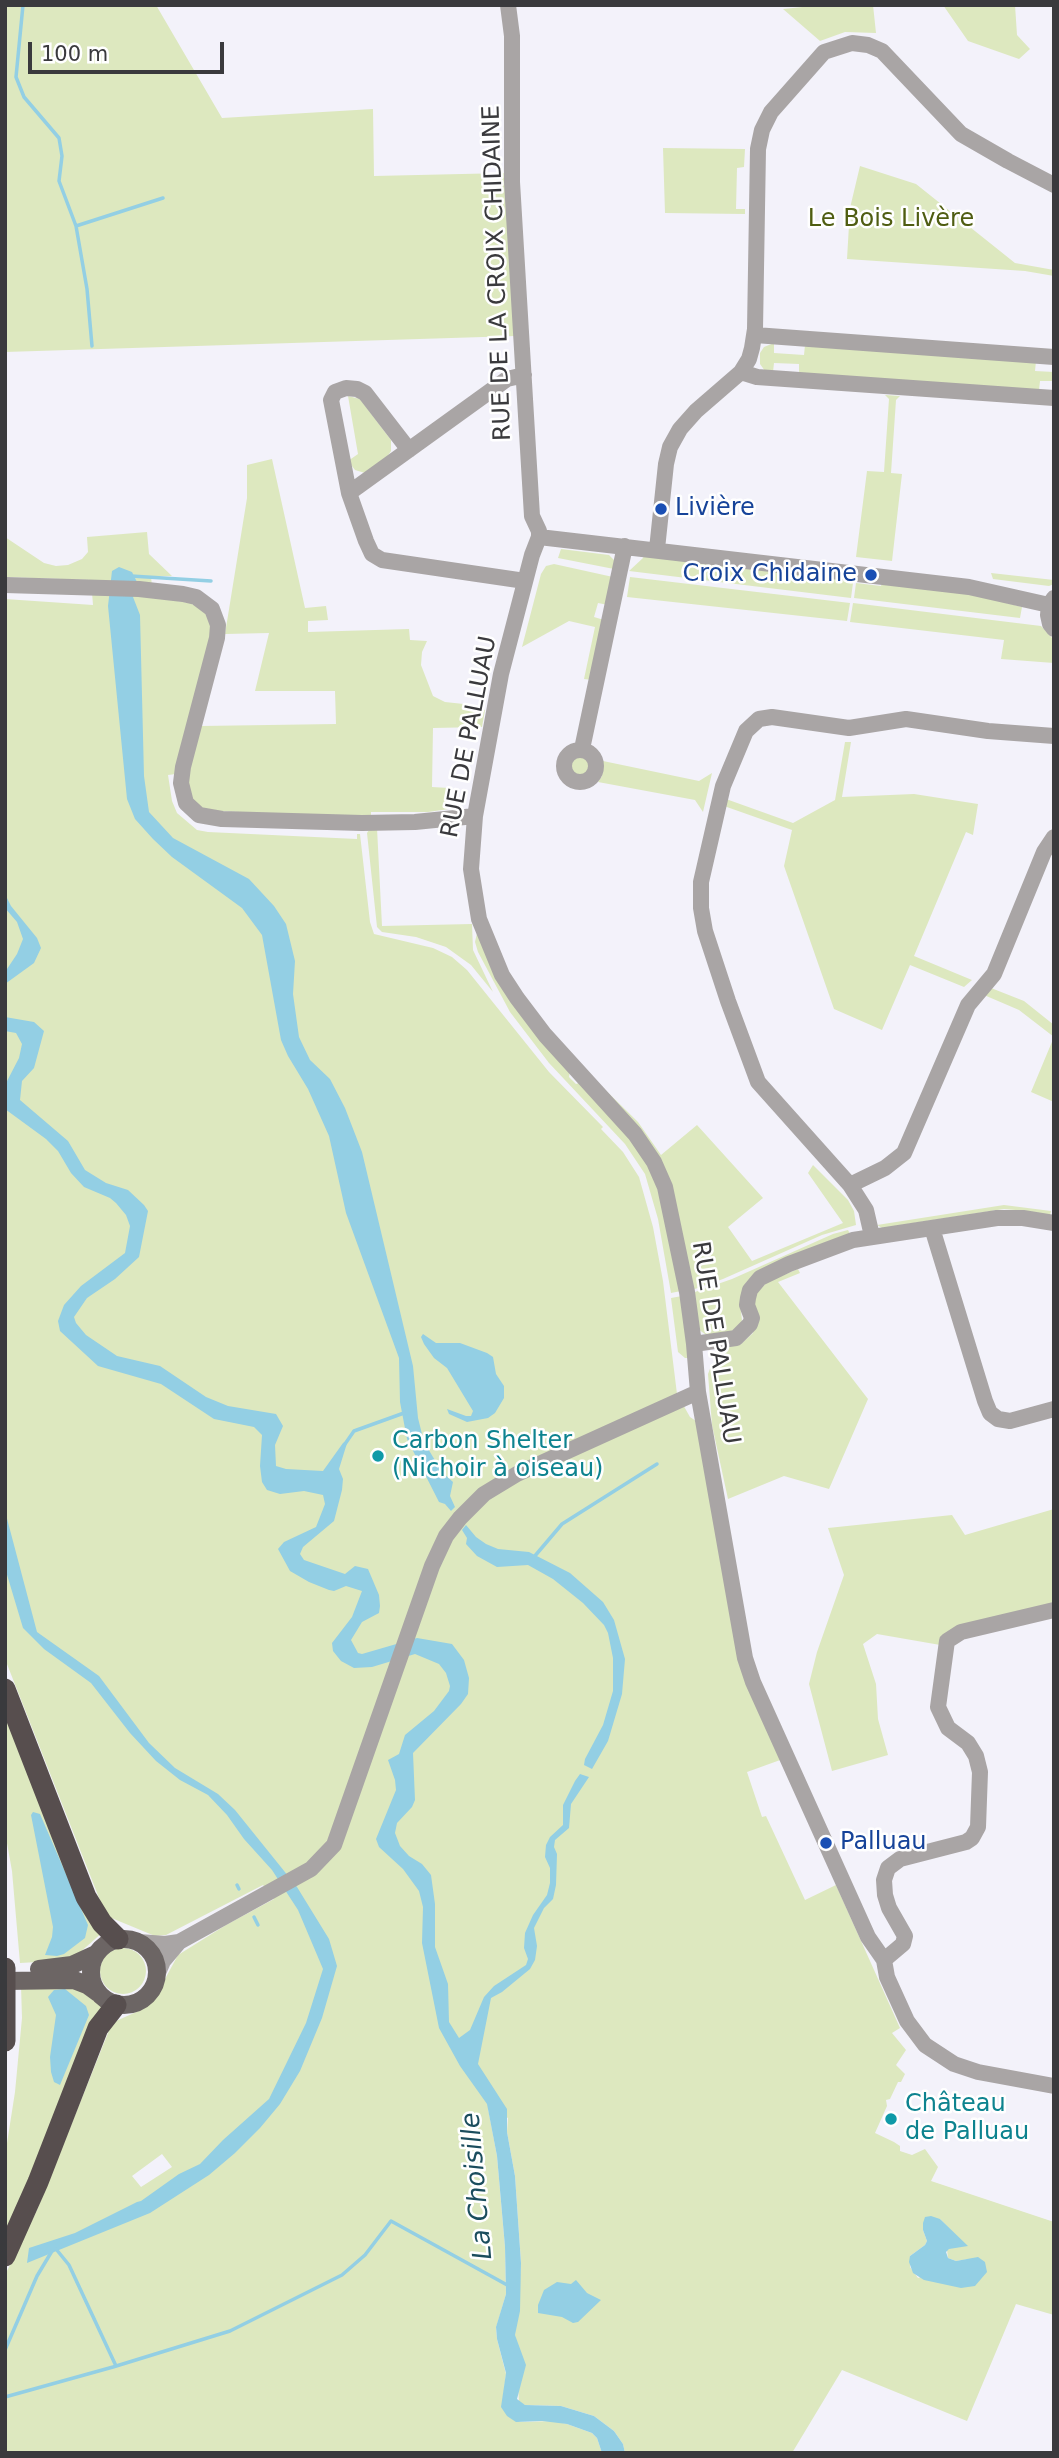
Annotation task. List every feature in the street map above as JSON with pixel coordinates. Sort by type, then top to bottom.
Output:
[{"type":"highway","points":[[5,1689],[86,1897],[97,1917],[129,1941]]},
{"type":"highway","points":[[5,1969],[5,2041]]},
{"type":"highway","points":[[5,2256],[38,2182],[98,2028],[116,2005]]},
{"type":"main road","points":[[5,1981],[75,1980],[116,2005],[135,2004],[144,1999],[155,1984],[157,1975],[153,1956],[129,1941],[102,1947],[90,1968],[97,1993]]},
{"type":"main road","points":[[5,1969],[60,1968],[96,1954]]},
{"type":"street","name":"RUE DE LA CROIX CHIDAINE","points":[[508,5],[513,62],[512,182],[532,516],[539,537]]},
{"type":"street","points":[[657,550],[670,447],[680,429],[696,411],[741,372],[755,335],[756,201],[760,139],[771,112],[824,52],[852,43],[876,47],[961,134],[1054,185]]},
{"type":"street","points":[[755,335],[1054,357]]},
{"type":"street","points":[[741,372],[757,377],[1054,398]]},
{"type":"street","points":[[349,493],[507,379],[524,375]]},
{"type":"street","points":[[409,450],[366,393],[346,388],[335,392],[331,400],[349,493],[373,554],[382,560],[525,581]]},
{"type":"street","points":[[539,537],[969,587],[1051,601],[1048,615],[1054,629]]},
{"type":"street","name":"RUE DE PALLUAU","points":[[539,537],[501,674],[475,816],[471,859],[479,919],[492,954],[517,999],[545,1035],[635,1134],[654,1161],[668,1198],[741,1639],[753,1682],[868,1937],[884,1960],[887,1977],[907,2021],[925,2045],[964,2068],[1054,2086]]},
{"type":"street","points":[[582,749],[625,546]]},
{"type":"street","points":[[5,585],[139,589],[195,597],[212,609],[216,617],[217,638],[181,776],[183,797],[193,812],[222,819],[362,823],[415,822],[475,816]]},
{"type":"street","points":[[872,1236],[866,1210],[850,1185],[758,1082],[705,931],[701,908],[701,882],[721,793],[733,758],[746,731],[753,723],[772,717],[849,728],[906,719],[988,731],[1054,736]]},
{"type":"street","points":[[850,1185],[884,1168],[904,1153],[968,1005],[994,974],[1044,852],[1054,837]]},
{"type":"street","points":[[694,1344],[736,1338],[750,1324],[752,1318],[747,1305],[748,1298],[750,1290],[760,1278],[853,1240],[1011,1217],[1054,1223]]},
{"type":"street","points":[[932,1228],[990,1413],[998,1419],[1010,1421],[1054,1409]]},
{"type":"street","points":[[129,1941],[165,1944],[179,1942],[288,1883],[323,1859],[334,1845],[342,1826],[432,1566],[446,1536],[459,1519],[484,1494],[517,1474],[698,1392]]},
{"type":"street","points":[[884,1960],[903,1944],[905,1936],[889,1908],[885,1895],[884,1880],[888,1868],[900,1859],[966,1842],[975,1835],[978,1827],[980,1772],[976,1756],[968,1743],[948,1728],[938,1707],[947,1641],[961,1632],[1054,1610]]},
{"type":"street","points":[[157,1975],[163,1961],[179,1942]]},
{"type":"green space","points":[[5,5],[156,5],[222,118],[373,109],[374,176],[506,173],[515,336],[5,352]]},
{"type":"green space","points":[[822,5],[873,5],[876,33],[845,32],[820,41],[783,9]]},
{"type":"green space","points":[[943,5],[1015,5],[1017,35],[1030,49],[1019,59],[968,41]]},
{"type":"green space","points":[[663,148],[745,149],[744,167],[737,168],[736,209],[745,209],[745,214],[665,213]]},
{"type":"green space","name":"Le Bois Livère","points":[[860,166],[916,184],[1015,263],[1054,270],[1054,276],[1025,271],[847,259],[850,208]]},
{"type":"green space","points":[[774,343],[774,353],[804,355],[805,345],[1036,361],[1035,371],[1054,372],[1054,381],[1040,381],[1039,390],[799,374],[799,364],[774,363],[773,372],[765,371],[760,364],[760,353],[764,347]]},
{"type":"green space","points":[[885,395],[900,396],[896,400],[891,473],[902,474],[892,561],[856,557],[867,471],[884,472],[889,399]]},
{"type":"green space","points":[[348,396],[360,399],[391,440],[391,451],[387,457],[365,473],[355,470],[348,461],[358,454]]},
{"type":"green space","points":[[272,459],[305,608],[326,606],[328,620],[308,621],[308,632],[409,629],[410,640],[427,641],[422,652],[421,665],[433,696],[445,702],[473,705],[485,710],[482,727],[433,728],[432,787],[449,788],[449,809],[428,812],[371,812],[371,819],[201,810],[193,806],[186,780],[201,726],[336,724],[335,691],[255,691],[269,633],[225,634],[247,498],[247,465]]},
{"type":"green space","points":[[147,532],[149,554],[172,576],[151,576],[153,597],[190,603],[207,614],[213,625],[176,774],[168,775],[177,813],[197,830],[208,832],[357,839],[357,834],[360,834],[370,922],[374,934],[433,948],[452,957],[467,970],[549,1072],[603,1127],[601,1129],[623,1152],[639,1177],[653,1227],[663,1281],[677,1394],[690,1417],[696,1421],[740,1660],[783,1759],[747,1772],[762,1817],[766,1816],[805,1900],[836,1885],[900,2028],[892,2033],[906,2050],[896,2065],[905,2074],[890,2099],[886,2100],[887,2106],[875,2133],[900,2146],[900,2151],[912,2155],[925,2149],[938,2167],[931,2181],[1054,2222],[1054,2315],[1016,2304],[967,2421],[842,2370],[792,2453],[625,2453],[623,2444],[614,2431],[594,2416],[561,2406],[519,2403],[515,2335],[521,2263],[515,2176],[507,2132],[508,2118],[488,2108],[497,2156],[505,2247],[506,2294],[496,2328],[506,2374],[502,2407],[520,2422],[554,2421],[592,2433],[597,2438],[602,2453],[5,2453],[5,2275],[37,2210],[110,2028],[116,2021],[143,2009],[153,2001],[178,1955],[274,1899],[263,1885],[166,1935],[155,1936],[109,1917],[103,1908],[5,1659],[5,599],[93,605],[91,580],[5,577],[5,537],[44,563],[56,566],[68,565],[82,559],[88,552],[87,537]],"holes":[[[162,2154],[172,2167],[141,2187],[132,2176]],[[940,2219],[961,2241],[947,2250],[948,2258],[956,2261],[969,2259],[918,2278],[910,2267],[910,2256],[925,2245],[927,2241],[923,2230]]]},
{"type":"green space","points":[[561,549],[609,555],[614,560],[614,569],[558,558]]},
{"type":"green space","points":[[644,555],[843,578],[843,581],[853,583],[851,598],[629,571]]},
{"type":"green space","points":[[554,564],[613,577],[608,605],[598,603],[594,617],[604,620],[592,680],[584,679],[595,627],[569,621],[522,647],[541,574],[546,566]]},
{"type":"green space","points":[[991,573],[1054,580],[1054,584],[1049,586],[993,579]]},
{"type":"green space","points":[[630,577],[850,603],[847,621],[627,597]]},
{"type":"green space","points":[[856,583],[881,586],[882,583],[968,593],[1022,607],[1020,618],[854,598]]},
{"type":"green space","points":[[853,603],[1041,626],[1054,640],[1054,663],[1001,659],[1004,640],[850,622]]},
{"type":"green space","points":[[845,742],[851,742],[842,797],[914,794],[978,804],[973,835],[966,832],[914,956],[972,980],[964,987],[910,965],[882,1030],[834,1009],[784,866],[792,830],[724,806],[726,799],[793,823],[835,800]]},
{"type":"green space","points":[[579,755],[587,758],[590,766],[587,774],[579,777],[571,774],[568,766],[571,758]]},
{"type":"green space","points":[[603,761],[699,781],[712,773],[703,812],[695,800],[598,782],[602,776]]},
{"type":"green space","points":[[377,828],[382,926],[472,924],[473,950],[493,992],[471,965],[446,947],[416,937],[382,932],[377,927],[367,833]]},
{"type":"green space","points":[[477,933],[570,1071],[569,1077],[576,1084],[582,1082],[618,1121],[656,1176],[681,1291],[671,1293],[658,1219],[645,1174],[625,1144],[549,1063],[510,1012],[478,952],[475,942]]},
{"type":"green space","points":[[991,988],[1024,1001],[1054,1025],[1054,1037],[1019,1010],[984,995]]},
{"type":"green space","points":[[1054,1037],[1054,1102],[1031,1092]]},
{"type":"green space","points":[[579,1064],[638,1122],[661,1155],[697,1125],[763,1198],[728,1227],[752,1261],[843,1223],[808,1173],[813,1165],[848,1200],[854,1211],[856,1225],[822,1235],[692,1290],[675,1204]]},
{"type":"green space","points":[[1004,1205],[1051,1211],[1050,1215],[1004,1209],[882,1228],[877,1225]]},
{"type":"green space","points":[[848,1230],[850,1234],[754,1274],[745,1284],[740,1304],[742,1320],[739,1329],[709,1337],[698,1329],[692,1293]]},
{"type":"green space","points":[[798,1269],[800,1273],[778,1282],[868,1399],[829,1489],[784,1476],[728,1499],[712,1425],[708,1374],[711,1366],[719,1368],[725,1353],[718,1349],[741,1344],[753,1333],[755,1295],[767,1282]]},
{"type":"green space","points":[[682,1296],[691,1358],[685,1358],[678,1352],[671,1298]]},
{"type":"green space","points":[[1054,1509],[1054,1602],[961,1632],[946,1646],[877,1634],[863,1644],[876,1684],[878,1719],[888,1755],[832,1771],[809,1684],[817,1652],[844,1575],[828,1528],[952,1515],[965,1535]]},
{"type":"green space","points":[[5,1700],[103,1932],[77,1955],[55,1961],[20,1963],[12,1871],[5,1832]]},
{"type":"green space","points":[[123,1948],[139,1955],[146,1971],[139,1987],[123,1994],[107,1987],[100,1971],[107,1955]]},
{"type":"green space","points":[[69,1983],[106,2009],[5,2237],[5,2156],[15,2092],[22,2018],[21,1986]]},
{"type":"water","points":[[119,567],[132,572],[137,582],[133,597],[140,615],[144,776],[149,812],[173,838],[249,879],[274,906],[286,924],[295,961],[293,994],[299,1037],[310,1060],[330,1079],[362,1152],[413,1366],[418,1418],[424,1442],[442,1472],[453,1482],[450,1496],[455,1507],[451,1511],[439,1502],[407,1439],[400,1402],[399,1358],[346,1213],[329,1136],[308,1089],[281,1040],[262,935],[242,908],[172,857],[153,839],[135,819],[127,799],[108,606],[112,571]]},
{"type":"water","points":[[5,894],[11,906],[37,938],[41,948],[34,963],[5,984],[5,972],[23,939],[17,922],[5,908]]},
{"type":"water","points":[[5,1017],[34,1022],[44,1031],[34,1068],[22,1081],[20,1100],[68,1141],[85,1170],[106,1183],[128,1190],[148,1211],[139,1257],[115,1279],[87,1298],[74,1317],[76,1323],[86,1335],[117,1356],[160,1366],[206,1397],[228,1406],[276,1414],[283,1426],[275,1445],[276,1466],[323,1471],[348,1440],[339,1469],[343,1479],[342,1490],[334,1521],[303,1547],[300,1554],[304,1560],[345,1574],[355,1566],[368,1569],[379,1595],[380,1606],[379,1613],[362,1622],[351,1640],[358,1653],[417,1638],[452,1644],[464,1660],[469,1678],[468,1694],[413,1753],[415,1800],[397,1823],[395,1833],[400,1846],[431,1875],[435,1904],[435,1947],[448,1984],[449,2022],[459,2038],[470,2030],[484,1997],[494,1986],[526,1965],[528,1959],[524,1948],[525,1933],[547,1895],[550,1883],[550,1868],[545,1857],[546,1845],[550,1837],[563,1825],[563,1805],[575,1781],[580,1774],[589,1777],[571,1804],[569,1828],[555,1840],[556,1885],[553,1899],[544,1908],[534,1928],[537,1946],[535,1960],[530,1969],[491,1998],[478,2064],[507,2109],[507,2132],[515,2176],[521,2263],[520,2311],[515,2335],[526,2365],[517,2399],[525,2405],[561,2406],[594,2416],[614,2431],[623,2444],[625,2453],[602,2453],[597,2438],[592,2433],[567,2424],[516,2422],[507,2416],[501,2407],[506,2373],[496,2327],[506,2294],[505,2247],[497,2156],[487,2104],[460,2066],[439,2028],[422,1943],[423,1907],[419,1891],[403,1869],[379,1847],[376,1839],[396,1790],[388,1760],[399,1754],[405,1735],[434,1711],[449,1691],[446,1673],[439,1664],[415,1654],[372,1667],[354,1668],[341,1661],[333,1651],[332,1643],[352,1617],[362,1591],[346,1586],[334,1591],[309,1582],[290,1571],[278,1549],[284,1542],[316,1527],[325,1504],[323,1495],[304,1491],[280,1494],[267,1490],[262,1482],[260,1466],[262,1435],[254,1427],[214,1419],[161,1384],[98,1366],[60,1331],[58,1321],[64,1305],[81,1286],[125,1253],[130,1226],[126,1215],[116,1203],[84,1187],[46,1139],[5,1109],[5,1085],[19,1058],[22,1044],[16,1033],[5,1031]]},
{"type":"water","points":[[423,1334],[436,1343],[460,1343],[493,1357],[496,1374],[504,1386],[504,1398],[495,1413],[488,1418],[467,1422],[449,1414],[447,1409],[466,1416],[471,1416],[473,1411],[447,1368],[434,1358],[424,1344],[421,1337]]},
{"type":"water","points":[[5,1511],[37,1632],[99,1676],[149,1743],[175,1768],[218,1794],[235,1810],[297,1887],[329,1939],[337,1966],[322,2018],[300,2071],[280,2104],[235,2153],[209,2175],[150,2213],[27,2263],[29,2248],[75,2233],[141,2201],[179,2174],[200,2164],[269,2099],[306,2023],[323,1969],[298,1910],[272,1870],[227,1815],[208,1795],[180,1780],[156,1761],[91,1683],[44,1649],[23,1628],[5,1568]]},
{"type":"water","points":[[466,1525],[486,1544],[498,1549],[529,1552],[570,1573],[603,1602],[614,1620],[625,1659],[622,1694],[608,1741],[592,1769],[584,1765],[585,1759],[603,1725],[613,1691],[613,1658],[604,1625],[583,1603],[553,1579],[528,1565],[497,1567],[477,1556],[466,1544],[467,1538],[462,1530]]},
{"type":"water","points":[[33,1812],[40,1814],[88,1925],[85,1938],[64,1954],[57,1956],[45,1955],[53,1927],[31,1815]]},
{"type":"water","points":[[65,1989],[86,2006],[89,2015],[60,2085],[54,2082],[51,2072],[50,2057],[56,2015],[48,1997],[54,1990]]},
{"type":"water","points":[[925,2217],[940,2219],[968,2246],[949,2249],[946,2252],[948,2258],[956,2261],[978,2257],[985,2262],[987,2272],[975,2286],[961,2288],[924,2280],[913,2273],[910,2256],[925,2245],[927,2241],[923,2223]]},
{"type":"water","points":[[576,2280],[587,2293],[601,2300],[578,2322],[538,2313],[544,2290],[557,2282],[571,2284]]},
{"type":"waterway","points":[[23,5],[16,77],[24,97],[59,138],[62,156],[59,181],[76,226],[87,289],[92,346]]},
{"type":"waterway","points":[[76,226],[163,198]]},
{"type":"waterway","points":[[131,576],[211,581]]},
{"type":"waterway","points":[[345,1444],[354,1431],[404,1413]]},
{"type":"waterway","points":[[534,1557],[562,1524],[657,1464]]},
{"type":"waterway","points":[[237,1885],[239,1889]]},
{"type":"waterway","points":[[254,1917],[258,1925]]},
{"type":"waterway","name":"La Choisille","points":[[5,2397],[230,2331],[342,2275],[365,2255],[391,2221],[509,2286]]},
{"type":"waterway","points":[[56,2249],[69,2265],[116,2366]]},
{"type":"waterway","points":[[5,2350],[37,2276],[52,2251]]},
{"type":"place","name":"Livière","points":[[661,509]]},
{"type":"place","name":"Croix Chidaine","points":[[871,575]]},
{"type":"place","name":"Carbon Shelter (Nichoir à oiseau)","points":[[378,1456]]},
{"type":"place","name":"Palluau","points":[[826,1843]]},
{"type":"place","name":"Château de Palluau","points":[[891,2119]]}]
